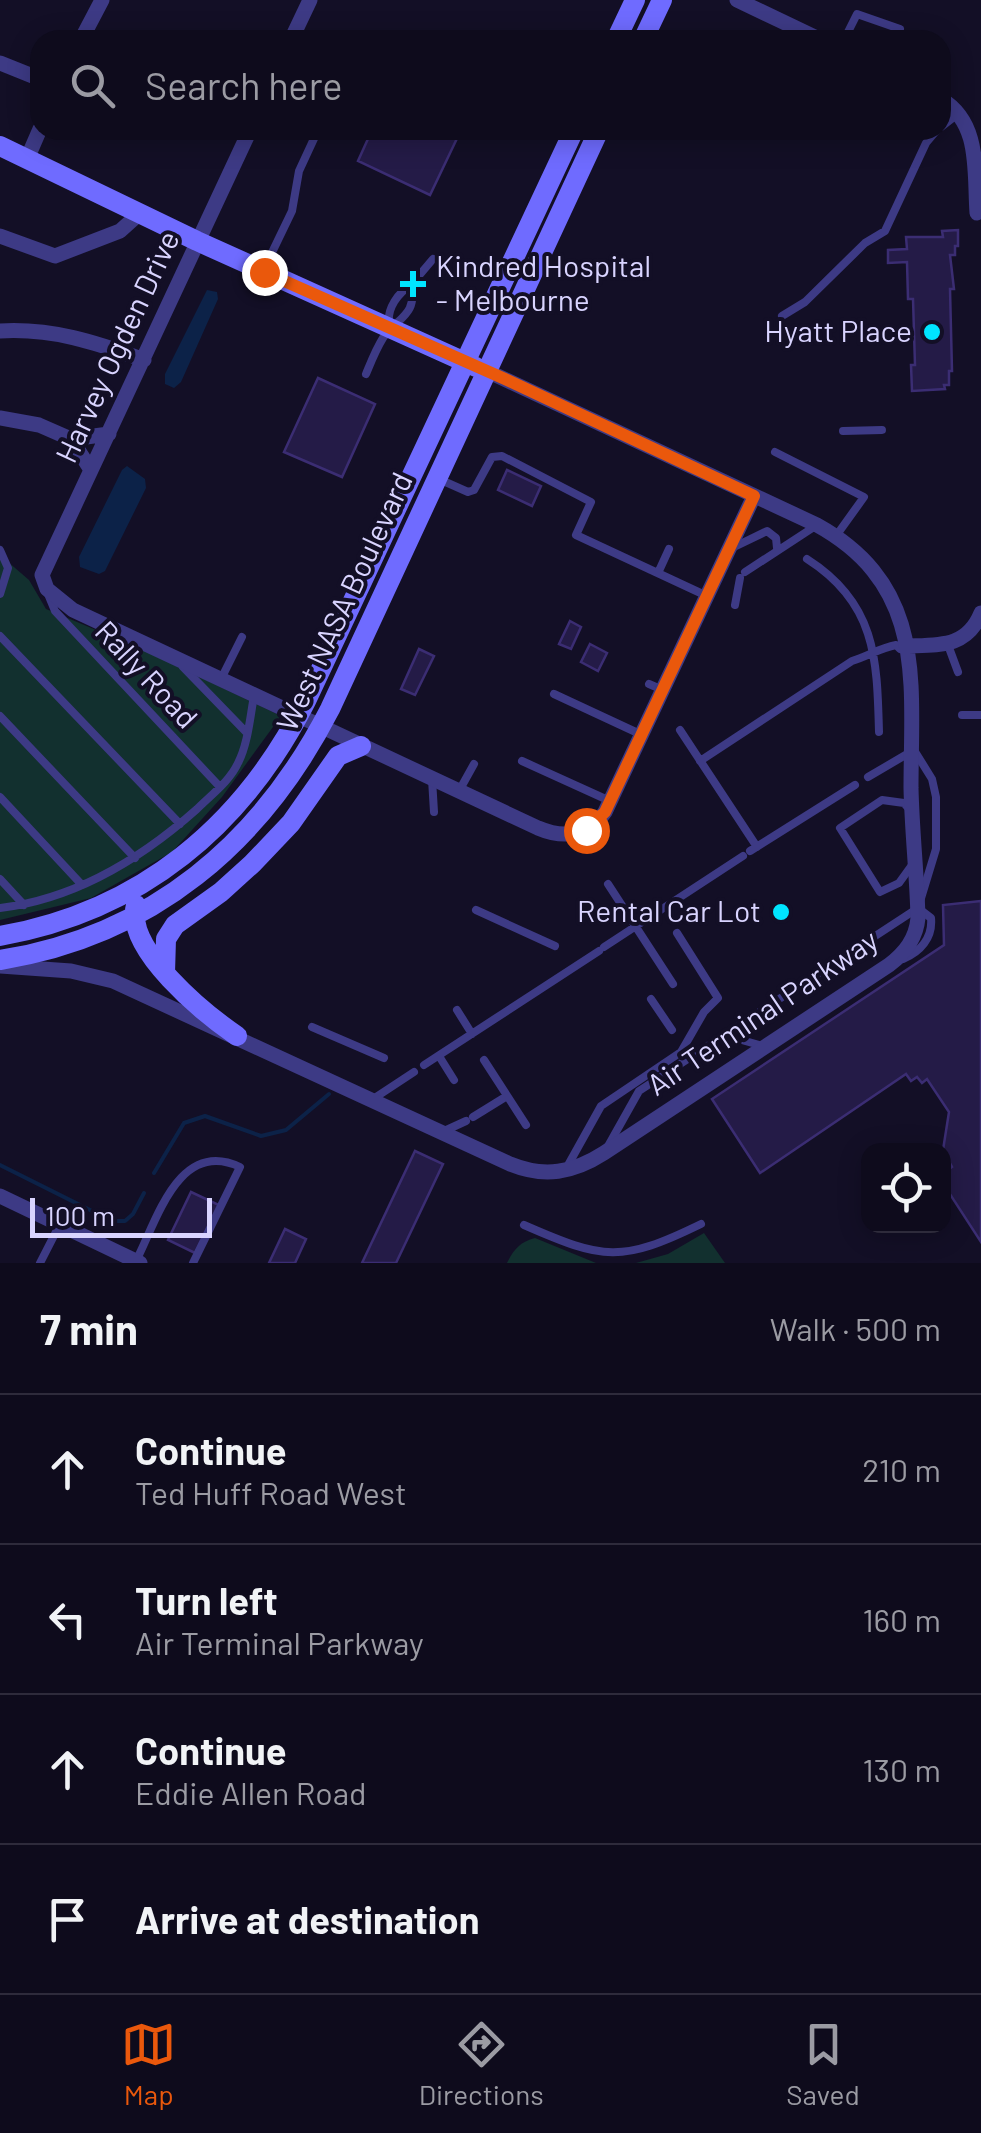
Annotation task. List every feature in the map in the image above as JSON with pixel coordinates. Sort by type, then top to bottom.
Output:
[{"type":"main road","points":[[621,30],[635,0]]},
{"type":"main road","points":[[648,30],[662,0]]},
{"type":"main road","name":"West NASA Boulevard","points":[[0,936],[90,910],[140,885],[186,854],[255,786],[298,716],[569,140]]},
{"type":"main road","name":"West NASA Boulevard","points":[[0,963],[64,946],[133,916],[206,869],[253,826],[290,779],[321,727],[594,140]]},
{"type":"main road","points":[[0,146],[264,272],[487,371]]},
{"type":"main road","points":[[165,973],[165,947],[174,925],[252,864],[291,823],[338,756],[361,746]]},
{"type":"main road","points":[[186,854],[139,899],[133,916],[165,973],[198,1008],[237,1036]]},
{"type":"street","points":[[86,30],[102,0]]},
{"type":"street","points":[[296,30],[310,0]]},
{"type":"street","points":[[736,0],[799,30]]},
{"type":"street","points":[[0,63],[30,76]]},
{"type":"street","points":[[951,107],[959,113],[972,142],[976,212]]},
{"type":"street","points":[[27,159],[35,140]]},
{"type":"street","name":"Harvey Ogden Drive","points":[[46,589],[42,576],[245,140]]},
{"type":"street","points":[[0,236],[56,256],[120,231],[140,213]]},
{"type":"street","points":[[0,331],[38,329],[87,339],[144,360]]},
{"type":"street","name":"Air Terminal Parkway","points":[[0,963],[100,977],[237,1036],[524,1170],[551,1174],[604,1154],[889,965],[915,936],[918,908],[912,812],[914,750],[905,647],[896,607],[882,582],[859,556],[817,525],[487,371]]},
{"type":"street","points":[[0,418],[40,425],[71,439],[109,434]]},
{"type":"street","points":[[71,439],[91,470]]},
{"type":"street","points":[[46,589],[72,610],[545,831],[566,835],[593,826],[610,801],[642,735],[656,687],[707,596],[754,496]]},
{"type":"street","points":[[905,647],[948,645],[973,629],[981,614]]},
{"type":"street","points":[[0,1196],[138,1262]]},
{"type":"lane","points":[[849,30],[857,14],[900,29]]},
{"type":"lane","points":[[951,119],[959,113]]},
{"type":"lane","points":[[264,272],[292,211],[299,171],[313,140]]},
{"type":"lane","points":[[782,316],[812,295],[865,243],[885,231],[929,140]]},
{"type":"lane","points":[[390,328],[388,316],[400,292],[433,259]]},
{"type":"lane","points":[[366,374],[390,328],[403,321],[414,297],[411,285]]},
{"type":"lane","points":[[843,432],[882,430]]},
{"type":"lane","points":[[775,452],[864,497],[836,536]]},
{"type":"lane","points":[[437,478],[468,492],[474,490],[492,457],[502,456],[591,502],[576,535],[707,596]]},
{"type":"lane","points":[[735,605],[742,575],[817,525]]},
{"type":"lane","points":[[728,550],[767,531],[776,538],[777,549]]},
{"type":"lane","points":[[658,574],[669,549]]},
{"type":"lane","points":[[0,550],[8,568],[1,593]]},
{"type":"lane","points":[[807,559],[848,594],[866,624],[877,653],[879,732]]},
{"type":"lane","name":"Rally Road","points":[[46,589],[54,612],[220,787]]},
{"type":"lane","points":[[0,636],[180,824]]},
{"type":"lane","points":[[221,679],[242,637]]},
{"type":"lane","points":[[948,645],[958,672]]},
{"type":"lane","points":[[700,760],[852,661],[905,647]]},
{"type":"lane","points":[[173,656],[247,733]]},
{"type":"lane","points":[[554,694],[642,735]]},
{"type":"lane","points":[[0,908],[24,905],[82,885],[136,858],[180,824],[220,787],[238,764],[254,696]]},
{"type":"lane","points":[[962,715],[981,714]]},
{"type":"lane","points":[[0,716],[136,858]]},
{"type":"lane","points":[[680,730],[750,851]]},
{"type":"lane","points":[[604,1154],[635,1095],[918,908],[935,854],[936,797],[932,779],[914,750],[868,777]]},
{"type":"lane","points":[[522,761],[610,801]]},
{"type":"lane","points":[[459,791],[474,764]]},
{"type":"lane","points":[[432,779],[434,812]]},
{"type":"lane","points":[[424,1065],[854,784]]},
{"type":"lane","points":[[0,798],[82,885]]},
{"type":"lane","points":[[912,812],[904,804],[882,800],[840,828],[880,892],[898,883],[915,862]]},
{"type":"lane","points":[[0,879],[24,905]]},
{"type":"lane","points":[[608,884],[674,984]]},
{"type":"lane","points":[[476,910],[554,946]]},
{"type":"lane","points":[[564,1171],[597,1110],[681,1052],[704,1012],[718,998],[677,933]]},
{"type":"lane","points":[[651,999],[672,1030]]},
{"type":"lane","points":[[457,1010],[472,1034]]},
{"type":"lane","points":[[312,1027],[384,1058]]},
{"type":"lane","points":[[724,1035],[765,1047]]},
{"type":"lane","points":[[438,1056],[454,1080]]},
{"type":"lane","points":[[484,1060],[526,1126]]},
{"type":"lane","points":[[373,1099],[414,1072]]},
{"type":"lane","points":[[442,1132],[507,1096]]},
{"type":"lane","points":[[138,1262],[182,1174],[206,1162],[234,1164],[240,1168],[192,1263]]},
{"type":"lane","points":[[40,1263],[60,1224]]},
{"type":"lane","points":[[524,1225],[584,1251],[638,1256],[662,1248],[700,1224]]},
{"type":"green space","points":[[0,555],[29,580],[46,609],[139,648],[281,716],[222,797],[172,852],[91,898],[0,920]]},
{"type":"green space","points":[[704,1233],[725,1263],[636,1263],[668,1254]]},
{"type":"green space","points":[[535,1238],[596,1263],[507,1263],[518,1247]]},
{"type":"water","points":[[207,290],[217,292],[218,299],[181,382],[174,388],[165,384],[165,374]]},
{"type":"water","points":[[127,466],[145,479],[146,488],[105,571],[99,574],[80,567],[79,557]]},
{"type":"building","points":[[367,140],[456,140],[430,195],[358,161]]},
{"type":"building","name":"Hyatt Place","points":[[958,230],[958,246],[955,255],[950,255],[954,289],[950,289],[949,385],[944,385],[945,389],[912,391],[913,299],[908,299],[907,262],[888,263],[888,250],[907,249],[906,237],[943,237],[942,231]]},
{"type":"building","points":[[318,378],[375,404],[342,477],[284,452]]},
{"type":"building","points":[[507,470],[541,486],[532,506],[498,490]]},
{"type":"building","points":[[570,621],[581,627],[571,649],[559,644]]},
{"type":"building","points":[[590,644],[607,653],[598,671],[581,662]]},
{"type":"building","points":[[419,649],[434,656],[415,695],[401,689]]},
{"type":"building","points":[[981,901],[981,1242],[951,1196],[951,1143],[944,1143],[949,1112],[927,1079],[922,1083],[917,1077],[911,1081],[906,1074],[760,1173],[712,1099],[944,945],[943,905]]},
{"type":"building","points":[[415,1151],[443,1164],[396,1263],[362,1263]]},
{"type":"building","points":[[191,1192],[219,1205],[195,1253],[168,1240]]},
{"type":"building","points":[[285,1229],[306,1239],[295,1263],[269,1263]]},
{"type":"waterway","points":[[154,1173],[184,1123],[205,1116],[261,1136],[286,1130],[329,1094]]},
{"type":"waterway","points":[[0,1165],[112,1221],[125,1221],[144,1193]]},
{"type":"place","name":"Kindred Hospital - Melbourne","points":[[413,284]]},
{"type":"place","name":"Hyatt Place","points":[[932,332]]},
{"type":"place","name":"Rental Car Lot","points":[[781,912]]},
{"type":"route","points":[[264,272],[754,496],[605,812],[586,830]]}]
